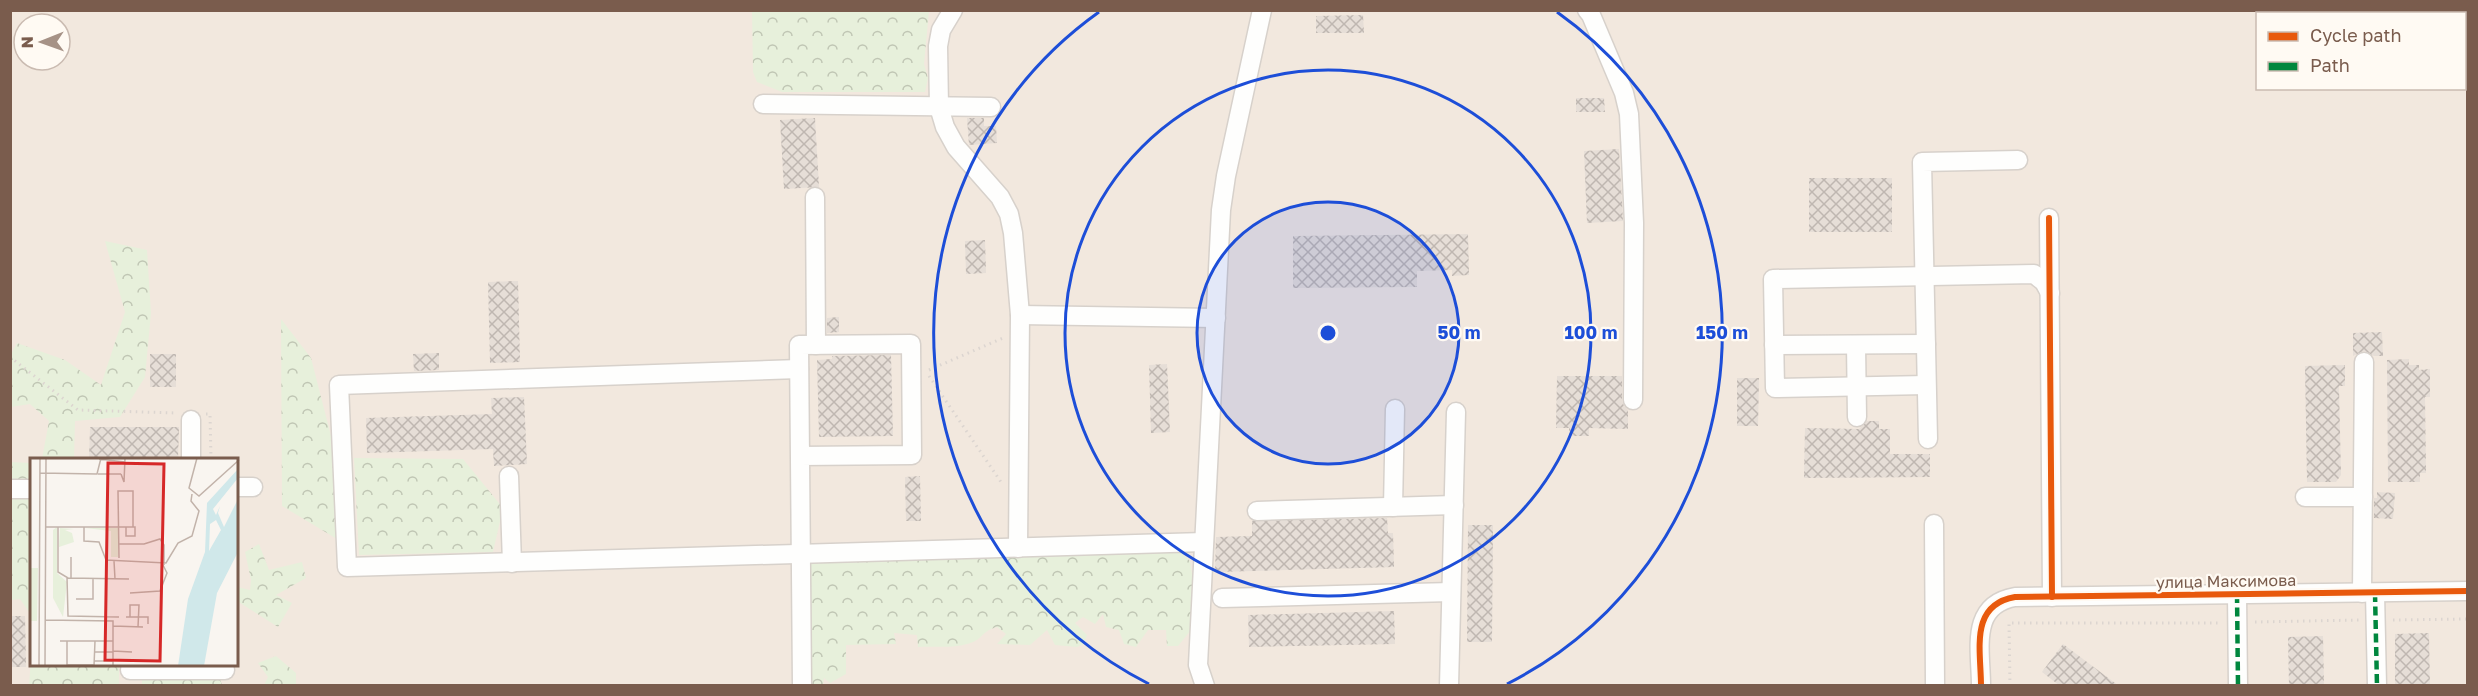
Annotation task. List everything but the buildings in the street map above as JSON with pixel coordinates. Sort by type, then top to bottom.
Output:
[{"type":"street","points":[[953,10],[941,30],[938,46],[939,107],[945,127],[956,147],[1000,197],[1009,214],[1019,323],[1018,548]]},
{"type":"street","points":[[1205,686],[1198,665],[1221,210],[1226,176],[1262,10]]},
{"type":"street","points":[[1587,10],[1624,93],[1629,114],[1634,223],[1633,400]]},
{"type":"street","points":[[763,104],[991,107]]},
{"type":"street","points":[[1928,439],[1922,162],[2018,160]]},
{"type":"street","points":[[814,197],[816,345]]},
{"type":"street","points":[[2049,218],[2052,597]]},
{"type":"street","points":[[1926,386],[1776,388],[1773,279],[2034,274],[2044,282],[2050,292]]},
{"type":"street","points":[[1019,323],[1216,318]]},
{"type":"street","points":[[800,456],[912,455],[911,344],[799,345],[802,686]]},
{"type":"street","points":[[1774,345],[1926,344]]},
{"type":"street","points":[[1856,345],[1857,417]]},
{"type":"street","points":[[2364,362],[2363,497],[2369,593],[2375,620],[2377,686]]},
{"type":"street","points":[[799,369],[339,385],[347,567],[1204,542]]},
{"type":"street","points":[[1393,507],[1395,409]]},
{"type":"street","points":[[1449,686],[1456,412]]},
{"type":"street","points":[[189,416],[191,458]]},
{"type":"street","points":[[509,476],[512,562]]},
{"type":"street","points":[[10,489],[30,489]]},
{"type":"street","points":[[2305,497],[2363,497]]},
{"type":"street","points":[[1257,511],[1454,505]]},
{"type":"street","points":[[1934,524],[1935,686]]},
{"type":"street","name":"улица Максимова","points":[[1981,686],[1980,641],[1984,616],[2002,599],[2468,591]]},
{"type":"street","points":[[1222,598],[1451,592]]},
{"type":"street","points":[[2237,594],[2238,686]]},
{"type":"street","points":[[130,673],[225,670]]},
{"type":"path","points":[[1018,506],[926,372],[1019,323]]},
{"type":"path","points":[[10,357],[78,410],[189,416],[210,414],[211,458]]},
{"type":"path","points":[[2010,686],[2009,623],[2468,618]]},
{"type":"shaded area","points":[[11,11],[2467,11],[2467,685],[11,685]]},
{"type":"green space","points":[[752,11],[929,11],[924,64],[928,78],[925,92],[782,92],[757,82],[753,72]]},
{"type":"green space","points":[[105,241],[147,250],[151,313],[145,377],[120,417],[75,421],[74,458],[42,458],[49,421],[30,404],[11,407],[11,354],[17,343],[65,360],[101,385],[125,312]]},
{"type":"green space","points":[[281,319],[311,358],[331,436],[337,539],[282,506]]},
{"type":"green space","points":[[354,458],[463,459],[503,508],[493,552],[359,555]]},
{"type":"green space","points":[[10,462],[30,463],[30,480],[11,480]]},
{"type":"green space","points":[[30,495],[30,614],[20,599],[11,600],[10,496]]},
{"type":"green space","points":[[259,544],[269,570],[302,562],[306,578],[276,595],[292,603],[278,627],[238,602],[238,587],[250,590],[251,580],[245,552]]},
{"type":"green space","points":[[1179,551],[1190,561],[1193,581],[1191,630],[1178,646],[1167,646],[1166,630],[1148,630],[1136,647],[1124,644],[1119,630],[1106,627],[1103,614],[1095,624],[1083,617],[1075,623],[1087,635],[1084,644],[1077,647],[1055,645],[1047,630],[1030,645],[997,644],[1006,634],[997,627],[988,630],[973,642],[946,647],[918,647],[917,635],[894,633],[896,644],[846,645],[846,674],[830,683],[824,678],[823,685],[810,685],[809,566],[814,560]]},
{"type":"green space","points":[[276,656],[296,673],[296,685],[264,685],[268,677],[258,663]]},
{"type":"green space","points":[[30,666],[119,666],[119,685],[29,685]]},
{"type":"green space","points":[[219,676],[222,685],[142,685],[142,678]]},
{"type":"marked path","points":[[2375,593],[2377,686]]},
{"type":"marked path","points":[[2237,594],[2238,686]]},
{"type":"cycle path","points":[[2049,218],[2052,597]]},
{"type":"cycle path","points":[[1981,686],[1980,644],[1984,619],[1990,609],[2000,602],[2015,597],[2468,591]]}]
